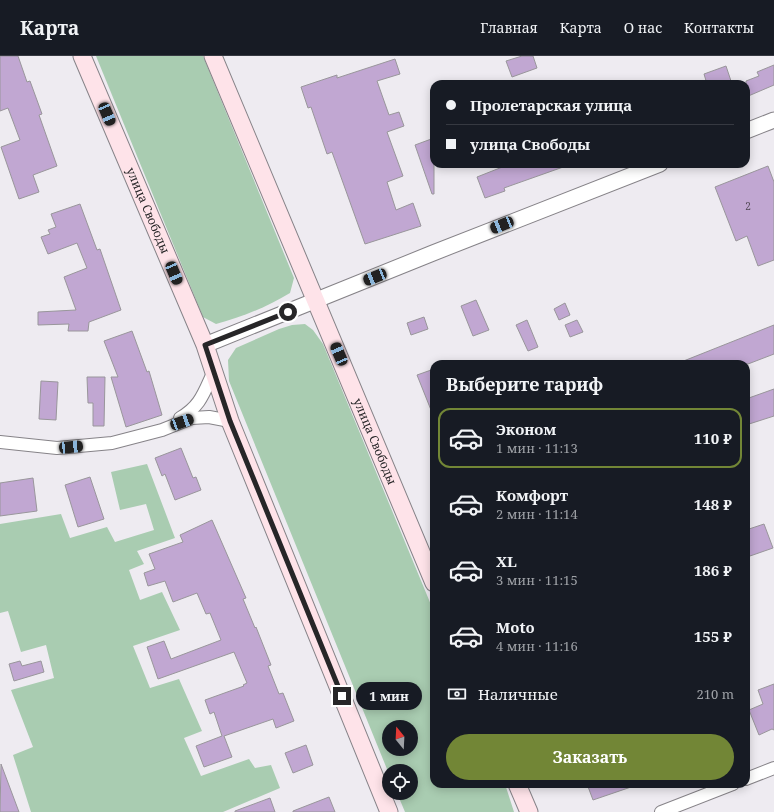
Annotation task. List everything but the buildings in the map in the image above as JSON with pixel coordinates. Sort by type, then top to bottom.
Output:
[{"type":"main road","name":"улица Свободы","points":[[82,56],[205,345],[230,421],[389,812]]},
{"type":"main road","name":"улица Свободы","points":[[213,56],[430,573]]},
{"type":"main road","points":[[519,788],[529,812]]},
{"type":"street","points":[[750,129],[774,120]]},
{"type":"street","points":[[205,345],[650,168]]},
{"type":"street","points":[[162,430],[191,412],[202,398],[214,371]]},
{"type":"street","points":[[0,442],[57,448],[112,443],[162,430],[192,418],[209,417],[230,421]]},
{"type":"street","points":[[750,777],[774,768]]},
{"type":"street","points":[[661,812],[723,788]]},
{"type":"green space","points":[[96,56],[203,56],[294,278],[290,293],[254,311],[216,324],[203,317]]},
{"type":"green space","points":[[305,324],[313,330],[323,344],[430,602],[430,788],[506,788],[514,812],[405,812],[400,800],[418,800],[418,764],[385,764],[229,381],[228,360],[236,348],[279,329],[292,325]]},
{"type":"green space","points":[[147,464],[175,538],[137,551],[144,564],[129,570],[140,600],[162,592],[180,630],[133,646],[150,688],[179,679],[202,731],[184,738],[201,776],[249,759],[255,768],[271,765],[280,788],[223,812],[31,812],[13,755],[33,747],[11,690],[54,678],[46,645],[21,652],[8,611],[0,613],[0,524],[61,514],[70,538],[107,527],[115,542],[154,530],[146,504],[120,510],[111,472]]},
{"type":"route","points":[[288,312],[205,345],[230,421],[342,696]]}]
